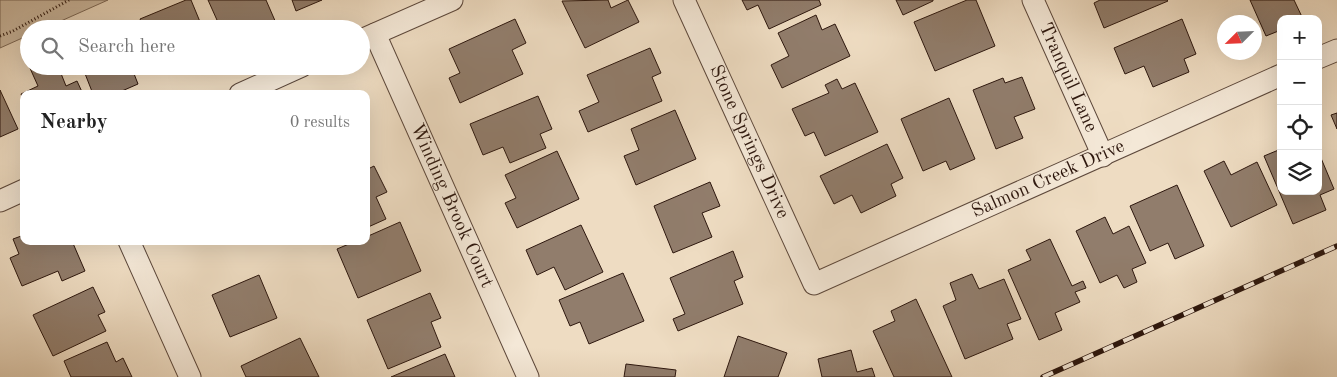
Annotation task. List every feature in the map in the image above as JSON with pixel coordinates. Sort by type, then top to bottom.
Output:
[{"type":"street","points":[[370,36],[452,0]]},
{"type":"street","name":"Stone Springs Drive","points":[[684,0],[814,284]]},
{"type":"street","name":"Tranquil Lane","points":[[1033,0],[1103,156]]},
{"type":"street","name":"Winding Brook Court","points":[[370,41],[528,377]]},
{"type":"street","points":[[1322,56],[1337,50]]},
{"type":"street","points":[[249,90],[282,75]]},
{"type":"street","name":"Salmon Creek Drive","points":[[814,284],[1277,77]]},
{"type":"street","points":[[0,201],[20,192]]},
{"type":"street","points":[[131,245],[190,377]]},
{"type":"path","points":[[33,20],[69,0]]},
{"type":"path","points":[[0,36],[20,27]]},
{"type":"shaded area","points":[[0,0],[108,0],[63,20],[20,20],[20,39],[0,48]]},
{"type":"building","points":[[186,0],[191,0],[199,20],[140,20]]},
{"type":"building","points":[[208,0],[266,0],[275,20],[217,20]]},
{"type":"building","points":[[292,0],[322,0],[296,11]]},
{"type":"building","points":[[608,0],[611,8],[628,0],[639,22],[585,48],[562,1]]},
{"type":"building","points":[[742,0],[819,0],[821,5],[769,29],[758,5],[747,10]]},
{"type":"building","points":[[896,0],[933,0],[933,1],[903,15]]},
{"type":"building","points":[[967,0],[976,0],[995,46],[935,71],[914,22]]},
{"type":"building","points":[[1100,0],[1168,1],[1104,28],[1094,3]]},
{"type":"building","points":[[1250,0],[1294,0],[1301,15],[1277,15],[1277,32],[1266,36],[1262,27],[1262,15],[1257,15]]},
{"type":"building","points":[[816,15],[822,30],[835,24],[850,56],[782,88],[771,65],[789,56],[778,33]]},
{"type":"building","points":[[515,19],[526,43],[512,50],[523,74],[460,103],[449,78],[460,73],[449,49]]},
{"type":"building","points":[[1182,19],[1196,54],[1184,59],[1189,72],[1153,87],[1144,66],[1125,74],[1114,48]]},
{"type":"building","points":[[650,48],[661,73],[652,77],[662,101],[588,132],[579,111],[599,102],[587,75]]},
{"type":"building","points":[[33,75],[62,75],[66,86],[77,81],[81,90],[30,90],[38,86]]},
{"type":"building","points":[[86,75],[134,75],[138,84],[124,90],[91,90]]},
{"type":"building","points":[[1022,77],[1035,109],[1014,117],[1023,138],[996,149],[973,90],[1003,78],[1005,83]]},
{"type":"building","points":[[837,79],[842,89],[855,83],[878,132],[825,156],[814,132],[805,136],[792,109],[829,93],[825,85]]},
{"type":"building","points":[[0,90],[18,129],[0,137]]},
{"type":"building","points":[[538,96],[552,129],[540,134],[546,148],[510,163],[503,147],[483,155],[470,124]]},
{"type":"building","points":[[949,98],[975,159],[950,170],[946,161],[923,171],[901,119]]},
{"type":"building","points":[[675,110],[696,159],[636,185],[624,156],[639,150],[631,129]]},
{"type":"building","points":[[1337,113],[1337,129],[1331,115]]},
{"type":"building","points":[[887,144],[903,178],[891,184],[896,196],[861,213],[852,195],[834,204],[820,176]]},
{"type":"building","points":[[557,151],[579,199],[517,228],[505,203],[516,198],[505,175]]},
{"type":"building","points":[[1277,151],[1277,186],[1264,156]]},
{"type":"building","points":[[1322,160],[1334,189],[1322,194]]},
{"type":"building","points":[[1224,161],[1231,175],[1257,162],[1277,205],[1231,227],[1204,171]]},
{"type":"building","points":[[374,166],[387,192],[376,197],[386,219],[370,226],[370,168]]},
{"type":"building","points":[[710,182],[720,206],[702,213],[712,237],[673,253],[654,206]]},
{"type":"building","points":[[1177,185],[1204,246],[1175,259],[1168,243],[1150,251],[1130,206]]},
{"type":"building","points":[[1281,195],[1320,195],[1326,210],[1293,224]]},
{"type":"building","points":[[1105,217],[1113,234],[1129,226],[1146,263],[1132,269],[1137,282],[1124,288],[1117,275],[1100,283],[1076,231]]},
{"type":"building","points":[[400,222],[421,271],[358,298],[337,249],[346,245],[370,245],[370,235]]},
{"type":"building","points":[[581,225],[603,272],[565,290],[554,267],[537,275],[526,250]]},
{"type":"building","points":[[20,236],[20,245],[74,245],[85,271],[62,281],[58,271],[22,286],[10,258],[19,254],[13,239]]},
{"type":"building","points":[[1050,239],[1072,286],[1083,281],[1086,288],[1075,292],[1080,302],[1055,313],[1062,330],[1039,340],[1008,270],[1031,260],[1026,250]]},
{"type":"building","points":[[733,251],[743,277],[734,281],[743,304],[678,331],[673,319],[685,314],[670,278]]},
{"type":"building","points":[[623,273],[644,321],[589,344],[580,322],[570,326],[559,300]]},
{"type":"building","points":[[972,274],[979,289],[1004,279],[1021,319],[1007,324],[1013,339],[965,359],[943,306],[956,300],[950,283]]},
{"type":"building","points":[[259,275],[277,318],[230,337],[212,295]]},
{"type":"building","points":[[93,287],[105,312],[98,315],[106,331],[53,356],[33,315]]},
{"type":"building","points":[[430,293],[441,318],[431,322],[441,347],[388,369],[367,320]]},
{"type":"building","points":[[916,299],[952,377],[894,377],[873,331],[895,321],[891,311]]},
{"type":"building","points":[[738,336],[787,353],[778,377],[724,377]]},
{"type":"building","points":[[300,338],[319,377],[246,377],[241,366]]},
{"type":"building","points":[[107,342],[116,362],[123,358],[132,377],[71,377],[64,361]]},
{"type":"building","points":[[851,350],[857,372],[872,368],[875,377],[822,377],[818,359]]},
{"type":"building","points":[[445,354],[455,377],[391,377]]},
{"type":"building","points":[[626,364],[676,370],[675,377],[624,377]]},
{"type":"railway","points":[[1043,377],[1337,246]]}]
